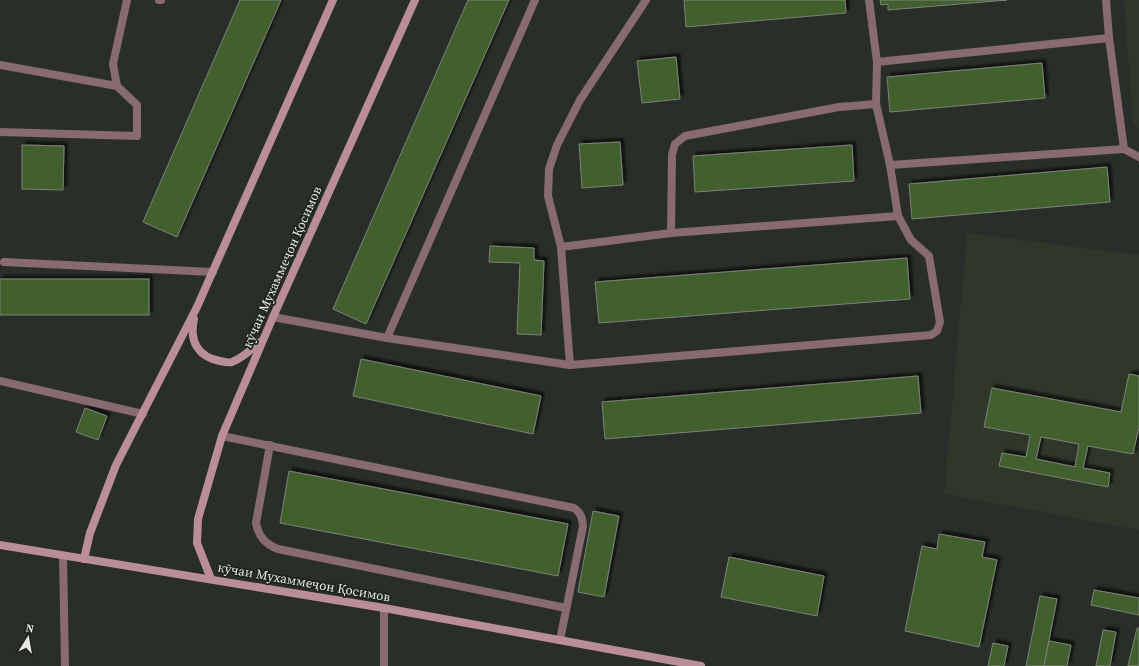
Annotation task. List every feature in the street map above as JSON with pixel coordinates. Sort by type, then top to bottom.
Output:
[{"type":"street","points":[[0,132],[137,136],[137,106],[117,86],[113,64],[127,0]]},
{"type":"street","points":[[84,559],[90,533],[116,465],[197,307],[333,0]]},
{"type":"street","name":"кӯчаи Мухаммеҷон Қосимов","points":[[415,0],[262,340],[222,436],[198,519],[197,544],[211,579],[384,608],[702,666]]},
{"type":"street","points":[[387,338],[535,0]]},
{"type":"street","points":[[570,365],[561,247],[548,196],[549,169],[557,145],[580,100],[646,0]]},
{"type":"street","points":[[273,316],[387,338],[570,365],[931,335],[937,331],[940,322],[929,256],[911,240],[898,216],[890,165],[876,104],[877,62],[869,0]]},
{"type":"street","points":[[1106,0],[1109,38],[1124,149]]},
{"type":"street","points":[[877,62],[1109,38]]},
{"type":"street","points":[[0,65],[117,86]]},
{"type":"street","points":[[671,233],[672,155],[676,144],[685,136],[839,107],[876,104]]},
{"type":"street","points":[[890,165],[1124,149],[1139,158]]},
{"type":"street","points":[[561,247],[671,233],[898,216]]},
{"type":"street","points":[[4,262],[213,272]]},
{"type":"street","points":[[197,307],[192,328],[196,348],[209,359],[231,363],[245,355],[262,340]]},
{"type":"street","points":[[0,381],[143,414]]},
{"type":"street","points":[[222,436],[574,508],[580,512],[583,526],[560,640]]},
{"type":"street","points":[[270,445],[256,523],[262,540],[269,545],[278,549],[566,608]]},
{"type":"street","points":[[0,545],[211,579]]},
{"type":"street","points":[[63,556],[65,666]]},
{"type":"street","points":[[384,608],[384,666]]},
{"type":"shaded area","points":[[1124,0],[1139,0],[1139,129],[1133,125]]},
{"type":"shaded area","points":[[967,233],[1139,255],[1139,530],[944,494]]},
{"type":"building","points":[[240,0],[281,0],[177,237],[143,222]]},
{"type":"building","points":[[468,0],[509,0],[366,324],[333,309]]},
{"type":"building","points":[[684,0],[845,0],[846,13],[686,27]]},
{"type":"building","points":[[880,0],[1007,0],[888,10],[888,4],[881,5]]},
{"type":"building","points":[[676,57],[680,99],[642,103],[637,61]]},
{"type":"building","points":[[1042,63],[1045,98],[890,112],[887,77]]},
{"type":"building","points":[[620,142],[623,185],[582,188],[579,144]]},
{"type":"building","points":[[22,145],[64,146],[63,190],[22,189]]},
{"type":"building","points":[[852,145],[854,181],[695,192],[693,156]]},
{"type":"building","points":[[1107,167],[1110,202],[912,219],[909,184]]},
{"type":"building","points":[[490,246],[534,248],[534,260],[544,261],[541,335],[517,334],[520,263],[489,262]]},
{"type":"building","points":[[907,258],[910,299],[599,323],[595,282]]},
{"type":"building","points":[[0,279],[149,279],[149,315],[0,315]]},
{"type":"building","points":[[361,359],[541,396],[533,434],[353,396]]},
{"type":"building","points":[[1129,374],[1139,376],[1139,427],[1133,454],[1088,446],[1083,468],[1110,473],[1108,487],[999,466],[1002,453],[1026,457],[1030,435],[984,427],[992,388],[1121,412]],"holes":[[[1041,437],[1079,444],[1075,467],[1036,459]]]},
{"type":"building","points":[[918,376],[921,413],[605,439],[602,402]]},
{"type":"building","points":[[85,408],[107,416],[98,440],[76,432]]},
{"type":"building","points":[[289,471],[568,524],[558,576],[280,523]]},
{"type":"building","points":[[593,511],[619,516],[604,597],[578,592]]},
{"type":"building","points":[[939,534],[985,542],[982,557],[997,560],[979,647],[905,631],[922,546],[937,549]]},
{"type":"building","points":[[729,557],[824,576],[817,616],[721,597]]},
{"type":"building","points":[[1094,590],[1139,598],[1139,615],[1091,605]]},
{"type":"building","points":[[1040,596],[1057,599],[1044,666],[1026,666]]},
{"type":"building","points":[[1137,628],[1139,628],[1139,666],[1128,666]]},
{"type":"building","points":[[1103,630],[1116,632],[1110,666],[1096,666]]},
{"type":"building","points":[[1049,641],[1071,645],[1067,666],[1044,666]]},
{"type":"building","points":[[993,643],[1008,646],[1004,666],[988,666]]}]
